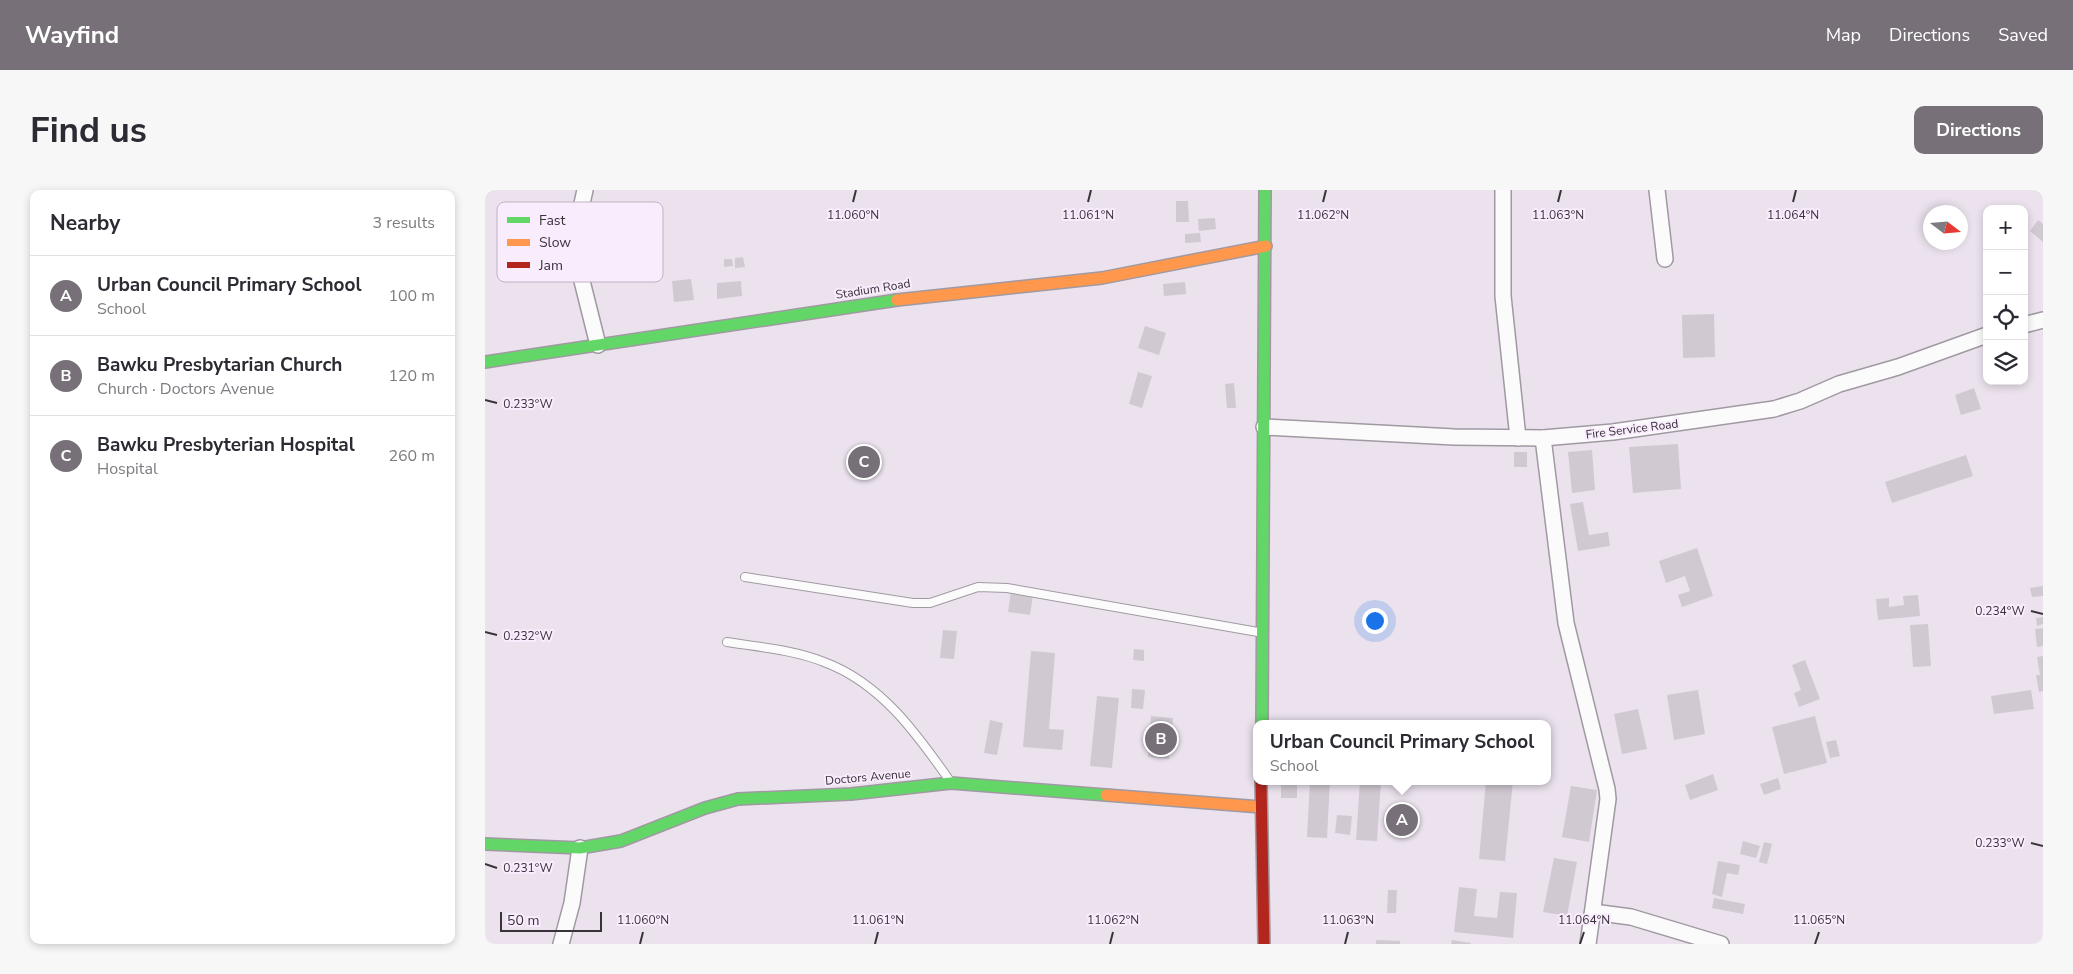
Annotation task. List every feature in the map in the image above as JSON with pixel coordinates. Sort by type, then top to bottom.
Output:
[{"type":"main road","points":[[1262,720],[1265,190]]},
{"type":"main road","name":"Stadium Road","points":[[485,362],[924,296],[1102,278],[1265,246]]},
{"type":"main road","name":"Doctors Avenue","points":[[485,844],[581,848],[621,841],[705,808],[738,799],[851,794],[951,783],[1261,807]]},
{"type":"main road","points":[[1261,785],[1264,944]]},
{"type":"street","points":[[1503,190],[1503,296],[1518,438]]},
{"type":"street","points":[[1657,190],[1665,259]]},
{"type":"street","points":[[583,282],[598,345]]},
{"type":"street","points":[[2028,324],[2043,320]]},
{"type":"street","name":"Fire Service Road","points":[[1264,427],[1454,438],[1543,438],[1613,432],[1774,409],[1800,401],[1839,384],[1898,367],[1983,336]]},
{"type":"street","points":[[1543,438],[1566,623],[1608,799],[1588,944]]},
{"type":"street","points":[[561,944],[581,848]]},
{"type":"street","points":[[1593,912],[1631,917],[1721,944]]},
{"type":"lane","points":[[745,577],[913,603],[931,603],[978,587],[1007,588],[1263,632]]},
{"type":"lane","points":[[727,642],[807,657],[824,662],[854,676],[890,706],[915,732],[951,783]]},
{"type":"building","points":[[1176,201],[1188,201],[1189,222],[1176,222]]},
{"type":"building","points":[[1215,218],[1216,229],[1199,231],[1198,219]]},
{"type":"building","points":[[2038,220],[2043,224],[2043,242],[2030,231]]},
{"type":"building","points":[[1200,233],[1201,242],[1185,243],[1185,234]]},
{"type":"building","points":[[743,257],[745,267],[735,268],[735,258]]},
{"type":"building","points":[[724,259],[732,259],[733,266],[724,267]]},
{"type":"building","points":[[691,279],[694,300],[674,302],[672,281]]},
{"type":"building","points":[[741,281],[742,296],[717,299],[717,283]]},
{"type":"building","points":[[1185,282],[1186,294],[1164,296],[1163,284]]},
{"type":"building","points":[[1714,314],[1715,357],[1683,358],[1682,315]]},
{"type":"building","points":[[1145,326],[1166,333],[1159,355],[1138,348]]},
{"type":"building","points":[[1138,372],[1152,376],[1142,408],[1129,404]]},
{"type":"building","points":[[1234,383],[1236,408],[1227,408],[1225,384]]},
{"type":"building","points":[[1974,388],[1981,409],[1961,415],[1955,395]]},
{"type":"building","points":[[1678,444],[1681,489],[1633,493],[1629,447]]},
{"type":"building","points":[[1592,450],[1595,490],[1572,493],[1568,452]]},
{"type":"building","points":[[1514,452],[1527,452],[1527,467],[1514,467]]},
{"type":"building","points":[[1966,455],[1973,476],[1892,503],[1885,482]]},
{"type":"building","points":[[1583,502],[1589,535],[1608,532],[1610,546],[1578,551],[1570,504]]},
{"type":"building","points":[[1697,548],[1713,596],[1682,607],[1678,595],[1690,591],[1685,576],[1666,583],[1659,561]]},
{"type":"building","points":[[2043,586],[2043,596],[2032,597],[2030,588]]},
{"type":"building","points":[[1011,591],[1033,595],[1030,615],[1008,612]]},
{"type":"building","points":[[1918,595],[1920,616],[1878,620],[1876,599],[1889,598],[1889,607],[1904,605],[1903,596]]},
{"type":"building","points":[[2043,617],[2043,624],[2037,626],[2036,618]]},
{"type":"building","points":[[1928,624],[1931,666],[1913,667],[1910,625]]},
{"type":"building","points":[[2043,628],[2043,646],[2037,647],[2035,629]]},
{"type":"building","points":[[943,630],[957,631],[954,659],[940,658]]},
{"type":"building","points":[[1134,649],[1144,650],[1144,661],[1133,660]]},
{"type":"building","points":[[1031,651],[1055,653],[1049,729],[1064,730],[1062,750],[1023,747]]},
{"type":"building","points":[[2043,656],[2043,691],[2039,692],[2036,675],[2040,675],[2037,657]]},
{"type":"building","points":[[1805,660],[1820,699],[1799,707],[1794,693],[1801,690],[1792,665]]},
{"type":"building","points":[[1132,689],[1145,690],[1143,709],[1131,708]]},
{"type":"building","points":[[1698,690],[1705,734],[1674,740],[1667,695]]},
{"type":"building","points":[[2031,690],[2034,709],[1994,714],[1991,696]]},
{"type":"building","points":[[1097,696],[1119,698],[1112,768],[1090,766]]},
{"type":"building","points":[[1638,709],[1647,749],[1622,754],[1614,714]]},
{"type":"building","points":[[1151,716],[1173,718],[1169,759],[1148,757]]},
{"type":"building","points":[[1815,716],[1827,763],[1784,774],[1772,727]]},
{"type":"building","points":[[990,720],[1003,723],[997,755],[984,753]]},
{"type":"building","points":[[1836,740],[1840,756],[1830,758],[1826,742]]},
{"type":"building","points":[[1713,774],[1718,790],[1690,800],[1685,785]]},
{"type":"building","points":[[1778,778],[1781,789],[1764,795],[1760,784]]},
{"type":"building","points":[[1281,785],[1297,785],[1297,798],[1281,798]]},
{"type":"building","points":[[1310,785],[1330,785],[1327,838],[1307,837]]},
{"type":"building","points":[[1360,785],[1381,785],[1377,841],[1356,840]]},
{"type":"building","points":[[1486,785],[1513,785],[1505,861],[1479,859]]},
{"type":"building","points":[[1571,786],[1597,790],[1589,842],[1562,837]]},
{"type":"building","points":[[1337,815],[1352,816],[1350,835],[1335,833]]},
{"type":"building","points":[[1743,841],[1760,846],[1756,858],[1740,854]]},
{"type":"building","points":[[1764,842],[1772,844],[1767,864],[1759,862]]},
{"type":"building","points":[[1554,858],[1577,862],[1567,916],[1543,912]]},
{"type":"building","points":[[1718,861],[1740,865],[1738,875],[1727,873],[1722,897],[1712,894]]},
{"type":"building","points":[[1459,887],[1477,889],[1474,916],[1497,918],[1500,892],[1517,893],[1513,938],[1454,932]]},
{"type":"building","points":[[1388,890],[1397,890],[1396,913],[1387,913]]},
{"type":"building","points":[[1714,898],[1745,904],[1743,914],[1712,908]]},
{"type":"building","points":[[1376,940],[1400,941],[1400,944],[1376,944]]},
{"type":"building","points":[[1452,940],[1471,943],[1471,944],[1451,944]]},
{"type":"traffic: fast","points":[[1262,720],[1265,190]]},
{"type":"traffic: fast","points":[[485,362],[897,300]]},
{"type":"traffic: fast","points":[[485,844],[580,848],[621,841],[705,808],[738,799],[851,794],[951,783],[1106,795]]},
{"type":"traffic: slow","points":[[897,300],[1102,278],[1266,246]]},
{"type":"traffic: slow","points":[[1106,795],[1261,807]]},
{"type":"traffic: jam","points":[[1261,785],[1264,944]]},
{"type":"place","name":"Bawku Presbyterian Hospital","points":[[864,462]]},
{"type":"place","name":"Bawku Presbytarian Church","points":[[1161,739]]},
{"type":"place","name":"Urban Council Primary School","points":[[1402,820]]}]
